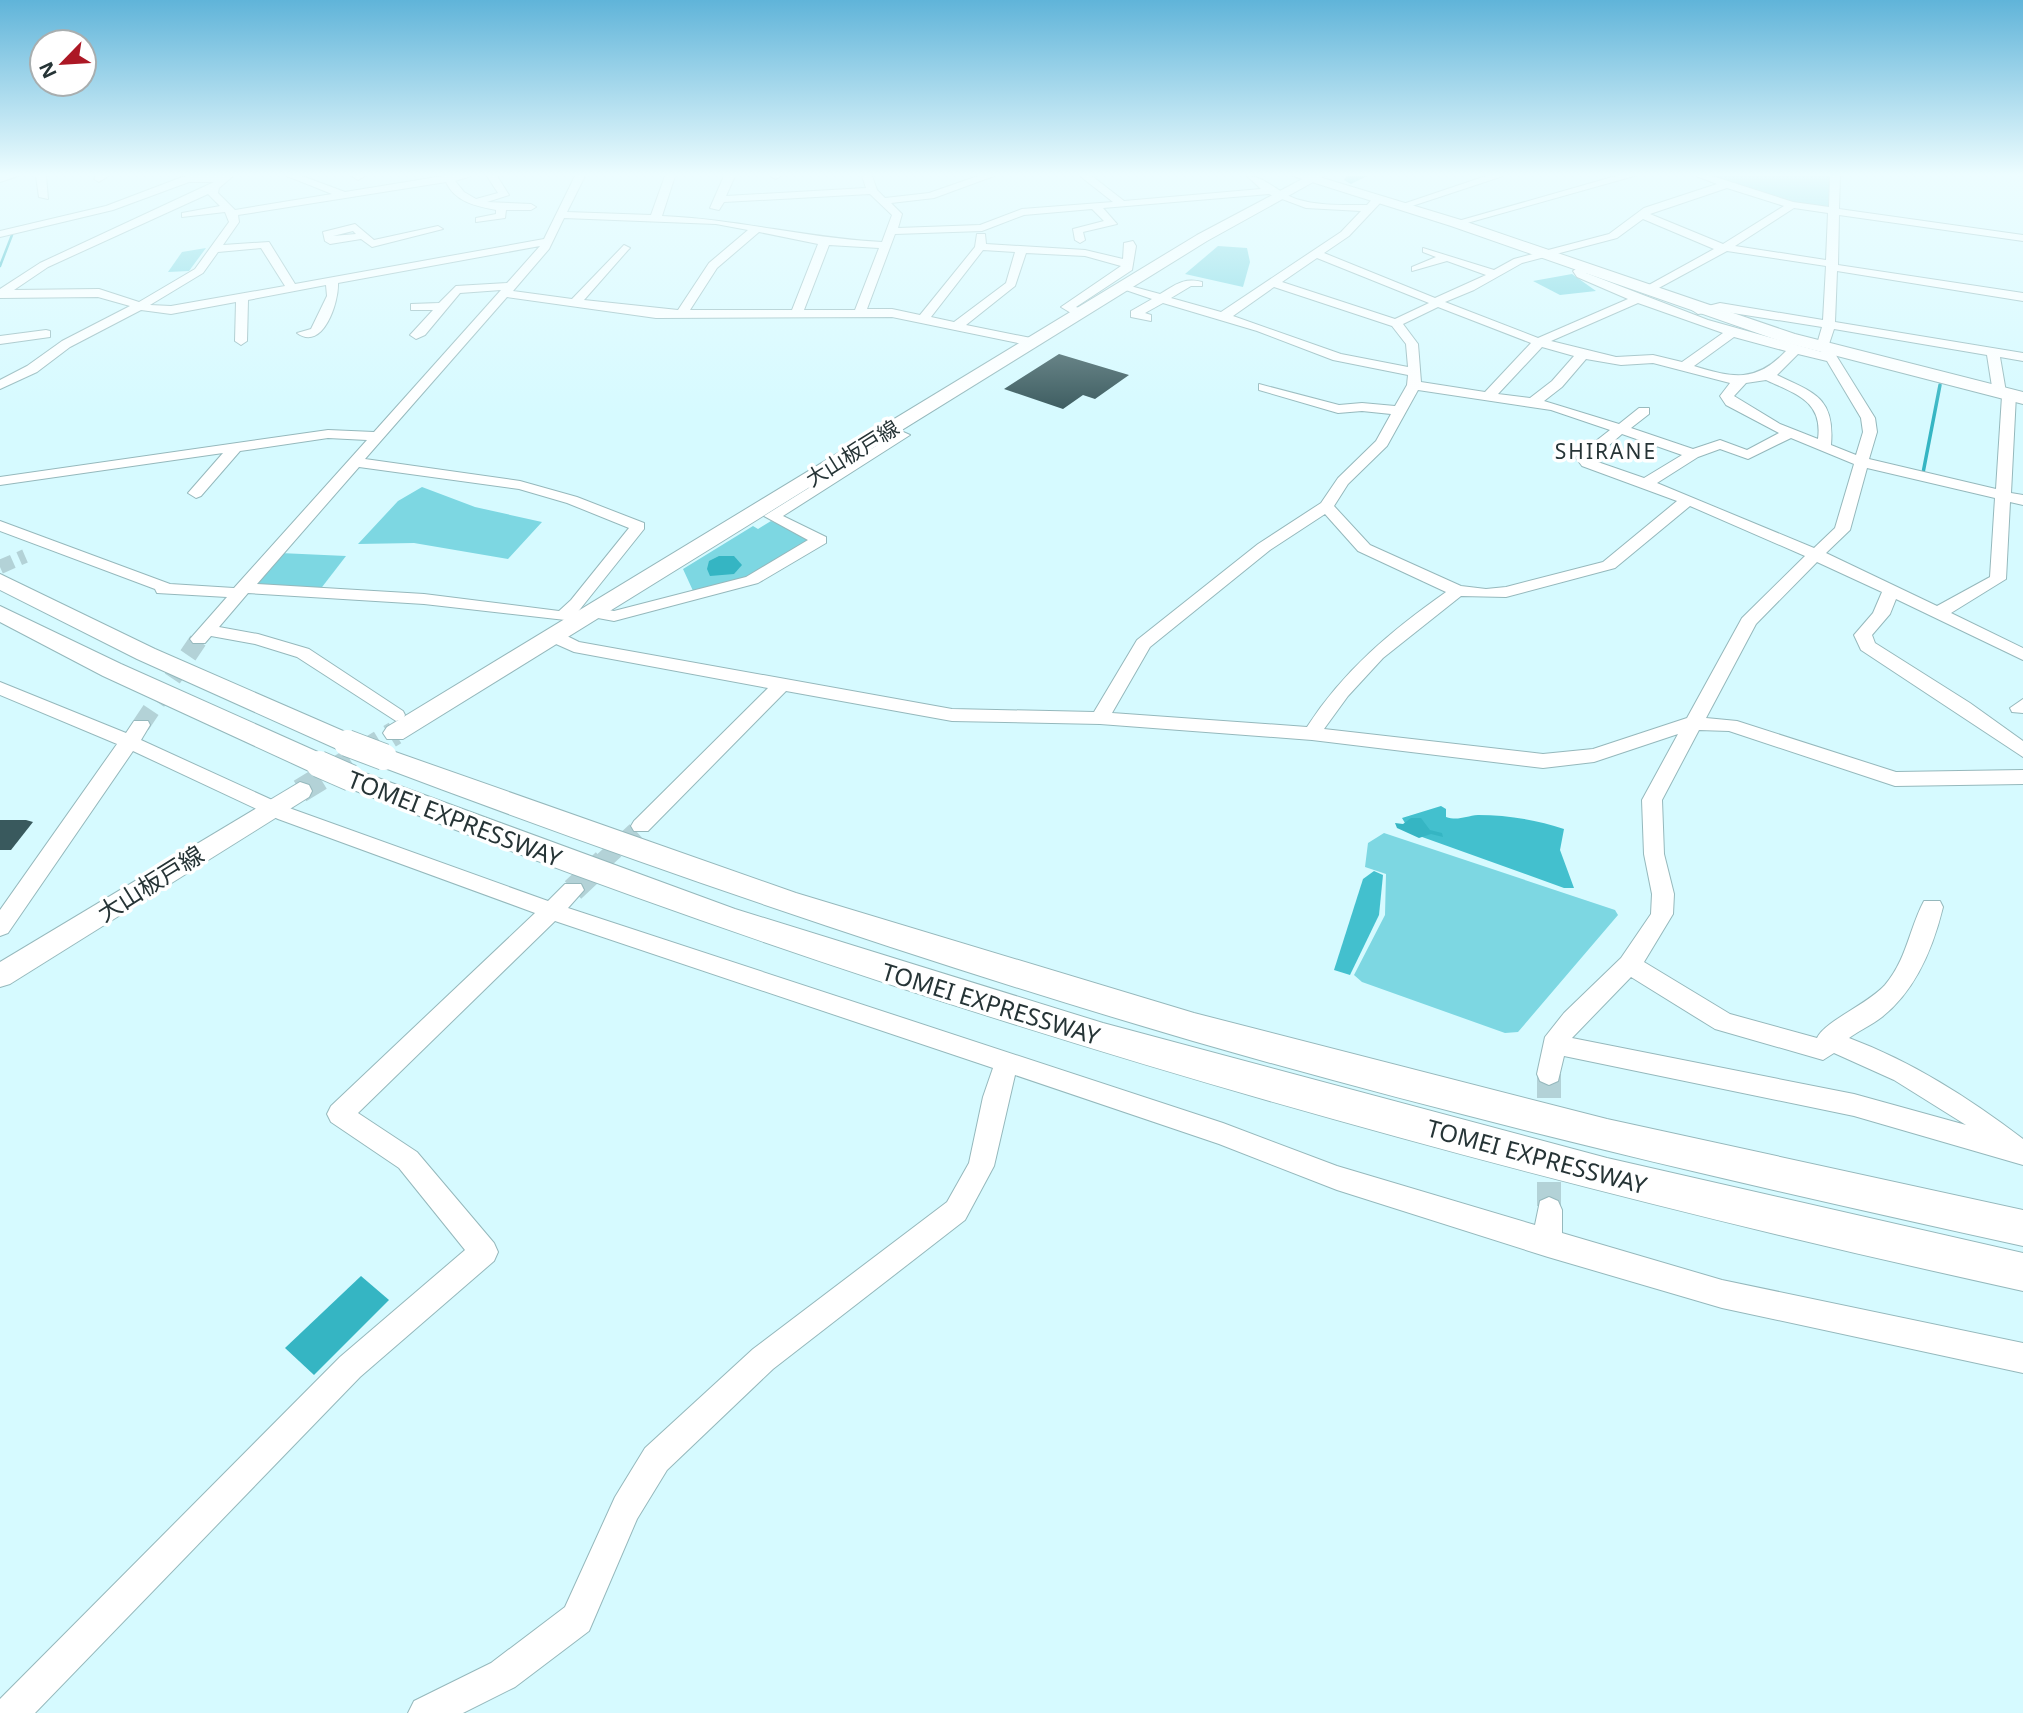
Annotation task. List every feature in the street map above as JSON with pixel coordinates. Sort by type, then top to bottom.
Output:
[{"type":"highway","points":[[1548,256],[1827,354],[2011,396]]},
{"type":"highway","name":"TOMEI EXPRESSWAY","points":[[0,581],[146,654],[347,743],[392,735],[515,808],[750,891],[1197,1028],[1698,1157],[2023,1228]]},
{"type":"highway","name":"TOMEI EXPRESSWAY","points":[[0,613],[136,682],[351,778],[477,829],[908,979],[1185,1063],[1707,1201],[2023,1272]]},
{"type":"main road","name":"大山板戸線","points":[[392,735],[573,621],[1175,256]]},
{"type":"main road","name":"大山板戸線","points":[[0,976],[300,791]]},
{"type":"street","points":[[1,294],[34,270],[63,256]]},
{"type":"street","points":[[0,385],[32,369],[66,344],[142,306],[199,271],[211,256]]},
{"type":"street","points":[[267,256],[281,269],[292,288]]},
{"type":"street","points":[[1,294],[99,293],[153,310],[171,310],[332,281],[430,256]]},
{"type":"street","points":[[392,735],[303,653],[258,639],[202,635],[536,256]]},
{"type":"street","points":[[576,302],[617,256]]},
{"type":"street","points":[[683,313],[697,281],[724,256]]},
{"type":"street","points":[[797,312],[817,256]]},
{"type":"street","points":[[860,311],[882,256]]},
{"type":"street","points":[[923,319],[973,256]]},
{"type":"street","points":[[957,326],[1011,284],[1019,256]]},
{"type":"street","points":[[1027,256],[1058,264]]},
{"type":"street","points":[[1097,256],[1129,264]]},
{"type":"street","points":[[1080,313],[1067,307],[1121,274],[1129,264],[1130,256]]},
{"type":"street","points":[[1123,287],[1224,316],[1313,256]]},
{"type":"street","points":[[1322,256],[1382,277],[1539,341],[1625,362],[1655,360],[1682,368],[1744,379],[1767,375],[1795,350]]},
{"type":"street","points":[[1443,256],[1492,273]]},
{"type":"street","points":[[1396,323],[1430,309],[1437,301],[1470,288],[1492,273],[1538,256]]},
{"type":"street","points":[[1487,397],[1539,341],[1639,295],[1710,256]]},
{"type":"street","points":[[1772,256],[2023,297]]},
{"type":"street","points":[[1549,1074],[1554,1044],[1572,1020],[1629,964],[1662,914],[1663,894],[1654,853],[1652,800],[1692,723],[1748,622],[1770,597],[1842,530],[1870,432],[1868,418],[1827,354],[1832,256]]},
{"type":"street","points":[[1416,269],[1446,257]]},
{"type":"street","points":[[1582,268],[1581,275],[1733,332],[1795,350],[1827,354]]},
{"type":"street","points":[[303,334],[316,332],[333,296],[332,281]]},
{"type":"street","points":[[1136,315],[1190,282]]},
{"type":"street","points":[[1100,718],[1143,644],[1264,547],[1326,506],[1343,481],[1382,443],[1401,411],[1415,379],[1412,344],[1396,323],[1273,283]]},
{"type":"street","points":[[416,335],[456,290],[507,290],[656,314],[860,311],[923,319],[1032,342]]},
{"type":"street","points":[[242,297],[245,339]]},
{"type":"street","points":[[415,307],[443,306]]},
{"type":"street","points":[[1698,310],[1715,307],[2023,357]]},
{"type":"street","points":[[1224,316],[1222,318],[1261,328],[1338,357],[1487,397],[1532,403],[1620,428],[1693,454]]},
{"type":"street","points":[[1682,368],[1733,332]]},
{"type":"street","points":[[0,355],[4,339],[46,334]]},
{"type":"street","points":[[1938,613],[1998,579],[2011,396],[1993,352]]},
{"type":"street","points":[[1532,403],[1557,384],[1584,353]]},
{"type":"street","points":[[1767,375],[1818,406],[1826,419],[1824,447]]},
{"type":"street","points":[[1744,379],[1728,391],[1731,402],[1790,433],[1862,462],[2023,500]]},
{"type":"street","points":[[1264,387],[1338,409],[1362,407],[1401,411]]},
{"type":"street","points":[[1644,411],[1583,458],[1587,463],[1647,482],[1819,554],[2023,655]]},
{"type":"street","points":[[0,526],[163,586],[163,589],[424,599],[573,621],[614,616],[752,580],[777,568],[795,553],[820,540],[772,516],[903,435],[890,430]]},
{"type":"street","points":[[1647,482],[1664,469],[1720,444],[1748,455],[1790,433]]},
{"type":"street","points":[[0,481],[328,434],[376,436]]},
{"type":"street","points":[[196,493],[235,448]]},
{"type":"street","points":[[353,462],[520,485],[572,500],[638,526],[577,604],[573,621],[574,647],[952,715],[1100,718],[1312,734],[1543,761],[1594,755],[1692,723],[1730,725],[1895,779],[2022,779]]},
{"type":"street","points":[[1326,506],[1364,548],[1458,591],[1506,592],[1609,565],[1689,499]]},
{"type":"street","points":[[25,555],[46,545]]},
{"type":"street","points":[[1891,590],[1881,614],[1863,635],[1867,646],[1963,707],[2023,751]]},
{"type":"street","points":[[1312,734],[1325,711],[1359,670],[1458,591]]},
{"type":"street","points":[[641,826],[781,685]]},
{"type":"street","points":[[0,688],[94,726],[271,808],[319,826],[552,911],[1223,1134],[1338,1178],[1548,1244],[1722,1294],[2023,1359]]},
{"type":"street","points":[[0,927],[141,725]]},
{"type":"street","points":[[11,1713],[350,1367],[484,1252],[408,1160],[340,1115],[573,890]]},
{"type":"street","points":[[1629,964],[1723,1022],[1823,1049],[1828,1040],[1872,1012],[1893,993],[1926,934],[1932,907]]},
{"type":"street","points":[[1828,1040],[1894,1066],[1936,1089],[2022,1152]]},
{"type":"street","points":[[1554,1044],[1578,1052],[1690,1071],[1854,1105],[2022,1152]]},
{"type":"street","points":[[426,1713],[503,1675],[577,1619],[626,1508],[656,1459],[763,1359],[956,1211],[982,1166],[995,1097],[1006,1064]]},
{"type":"street","points":[[1548,1244],[1549,1210]]},
{"type":"shaded area","points":[[179,256],[200,256],[189,271],[168,272]]},
{"type":"shaded area","points":[[1206,256],[1249,256],[1250,262],[1243,287],[1185,274]]},
{"type":"shaded area","points":[[1572,274],[1596,291],[1560,295],[1533,281]]},
{"type":"shaded area","points":[[422,487],[475,507],[542,522],[508,559],[414,543],[358,544],[398,501]]},
{"type":"shaded area","points":[[771,521],[811,539],[751,578],[694,593],[683,569],[753,526],[758,529]]},
{"type":"shaded area","points":[[280,553],[346,556],[319,591],[253,586]]},
{"type":"shaded area","points":[[719,556],[734,556],[742,565],[734,574],[710,576],[707,569],[709,561]]},
{"type":"shaded area","points":[[1441,806],[1446,809],[1446,817],[1450,818],[1500,816],[1564,829],[1560,850],[1574,888],[1564,888],[1411,833],[1402,818]]},
{"type":"shaded area","points":[[1411,818],[1421,818],[1430,830],[1442,833],[1443,837],[1431,834],[1419,838],[1397,828],[1395,823],[1403,824]]},
{"type":"shaded area","points":[[1384,833],[1615,910],[1618,915],[1518,1032],[1505,1033],[1362,982],[1354,975],[1385,915],[1386,874],[1365,867],[1368,843]]},
{"type":"shaded area","points":[[1374,871],[1383,875],[1379,915],[1350,975],[1334,970],[1363,879]]},
{"type":"shaded area","points":[[361,1276],[389,1300],[314,1375],[285,1348]]},
{"type":"building","points":[[1059,354],[1129,375],[1095,399],[1083,395],[1063,409],[1004,389]]},
{"type":"building","points":[[0,820],[33,822],[11,850],[0,850]]},
{"type":"waterway","points":[[0,266],[4,256]]},
{"type":"waterway","points":[[1923,473],[1940,385]]},
{"type":"tunnel","points":[[0,567],[25,556]]},
{"type":"tunnel","points":[[141,725],[199,639]]},
{"type":"tunnel","points":[[300,791],[395,733]]},
{"type":"tunnel","points":[[602,862],[641,826]]},
{"type":"tunnel","points":[[573,890],[604,861]]},
{"type":"tunnel","points":[[1549,1074],[1549,1210]]},
{"type":"district","name":"SHIRANE","points":[[1606,451]]}]
